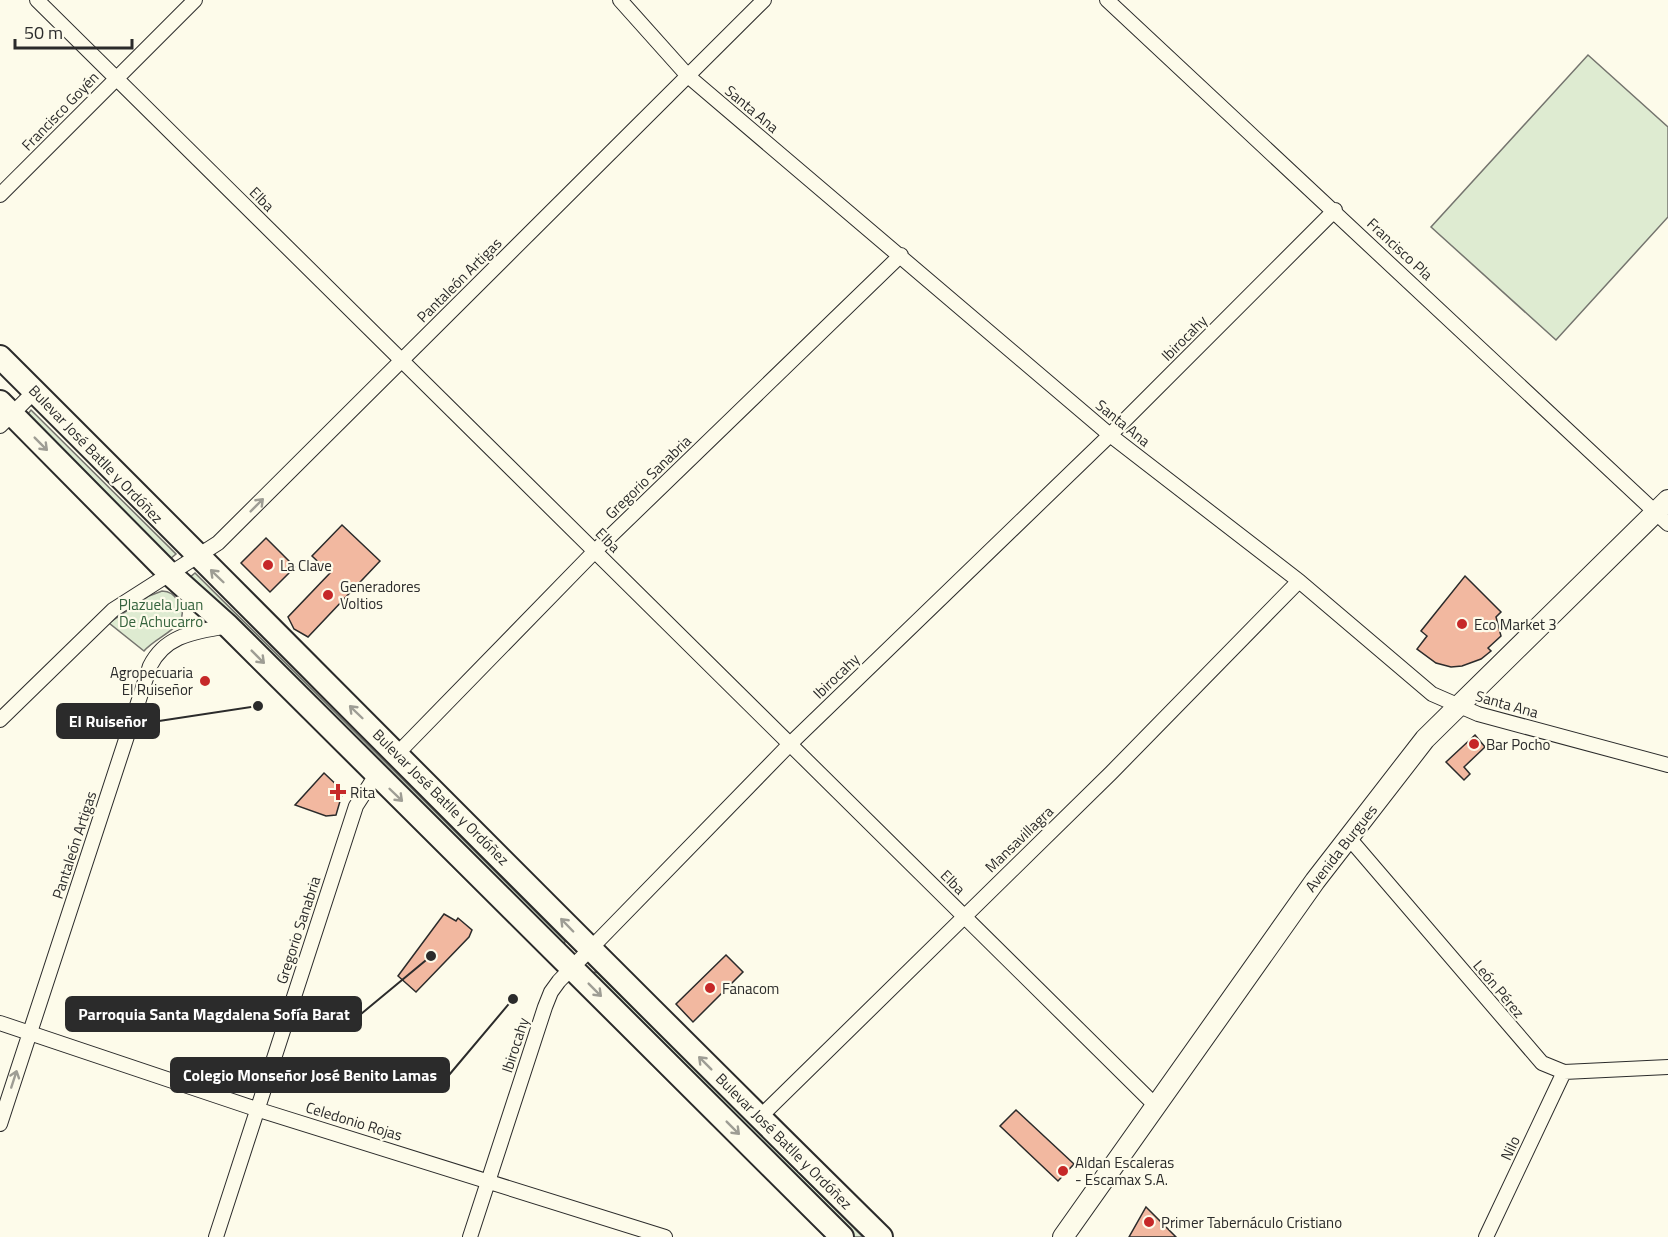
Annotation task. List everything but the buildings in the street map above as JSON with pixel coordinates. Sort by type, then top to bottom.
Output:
[{"type":"main road","name":"Bulevar José Batlle y Ordóñez","points":[[0,357],[197,556],[398,753],[759,1118],[881,1237]]},
{"type":"main road","name":"Bulevar José Batlle y Ordóñez","points":[[4,414],[170,574],[228,626],[841,1237]]},
{"type":"street","name":"Elba","points":[[37,0],[1155,1105]]},
{"type":"street","name":"Francisco Goyén","points":[[0,195],[115,77],[195,0]]},
{"type":"street","name":"Santa Ana","points":[[620,0],[688,76],[1110,435],[1299,581],[1432,694],[1478,714],[1668,765]]},
{"type":"street","name":"Pantaleón Artigas","points":[[0,720],[103,618],[143,588],[170,574],[218,543],[764,0]]},
{"type":"street","name":"Francisco Pla","points":[[1107,0],[1664,512]]},
{"type":"street","name":"Ibirocahy","points":[[470,1237],[551,992],[790,744],[1110,435],[1335,210]]},
{"type":"street","name":"Gregorio Sanabria","points":[[398,753],[595,551],[901,255]]},
{"type":"street","points":[[4,414],[35,391]]},
{"type":"street","name":"Avenida Burgues","points":[[1063,1237],[1315,881],[1425,739],[1664,512]]},
{"type":"street","name":"Mansavillagra","points":[[759,1118],[1111,773],[1299,581]]},
{"type":"street","name":"Pantaleón Artigas","points":[[0,1124],[150,666],[156,654],[169,641],[197,631],[228,626]]},
{"type":"street","name":"Gregorio Sanabria","points":[[216,1237],[356,806],[376,775]]},
{"type":"street","name":"León Pérez","points":[[1349,838],[1534,1056],[1552,1069],[1564,1072],[1668,1067]]},
{"type":"street","name":"Celedonio Rojas","points":[[0,1023],[256,1109],[665,1237]]},
{"type":"street","name":"Nilo","points":[[1486,1237],[1564,1072]]},
{"type":"green space","points":[[1588,55],[1668,127],[1668,217],[1556,340],[1431,227]]},
{"type":"green space","points":[[31,410],[176,554],[170,559],[27,415]]},
{"type":"green space","points":[[195,573],[565,941],[564,946],[189,578]]},
{"type":"green space","name":"Plazuela Juan De Achucarro","points":[[162,591],[173,595],[182,610],[182,617],[173,629],[144,651],[109,623],[149,596]]},
{"type":"green space","points":[[595,972],[863,1237],[854,1237],[592,978],[592,973]]},
{"type":"place","name":"La Clave","points":[[268,565]]},
{"type":"place","name":"Generadores Voltios","points":[[328,595]]},
{"type":"place","name":"Eco Market 3","points":[[1462,624]]},
{"type":"place","name":"Agropecuaria El Ruiseñor","points":[[205,681]]},
{"type":"place","name":"El Ruiseñor","points":[[258,706]]},
{"type":"place","name":"Bar Pocho","points":[[1474,744]]},
{"type":"place","name":"Rita","points":[[338,792]]},
{"type":"place","name":"Parroquia Santa Magdalena Sofía Barat","points":[[431,956]]},
{"type":"place","name":"Fanacom","points":[[710,988]]},
{"type":"place","name":"Colegio Monseñor José Benito Lamas","points":[[513,999]]},
{"type":"place","name":"Aldan Escaleras - Escamax S.A.","points":[[1063,1171]]},
{"type":"place","name":"Primer Tabernáculo Cristiano","points":[[1149,1222]]}]
